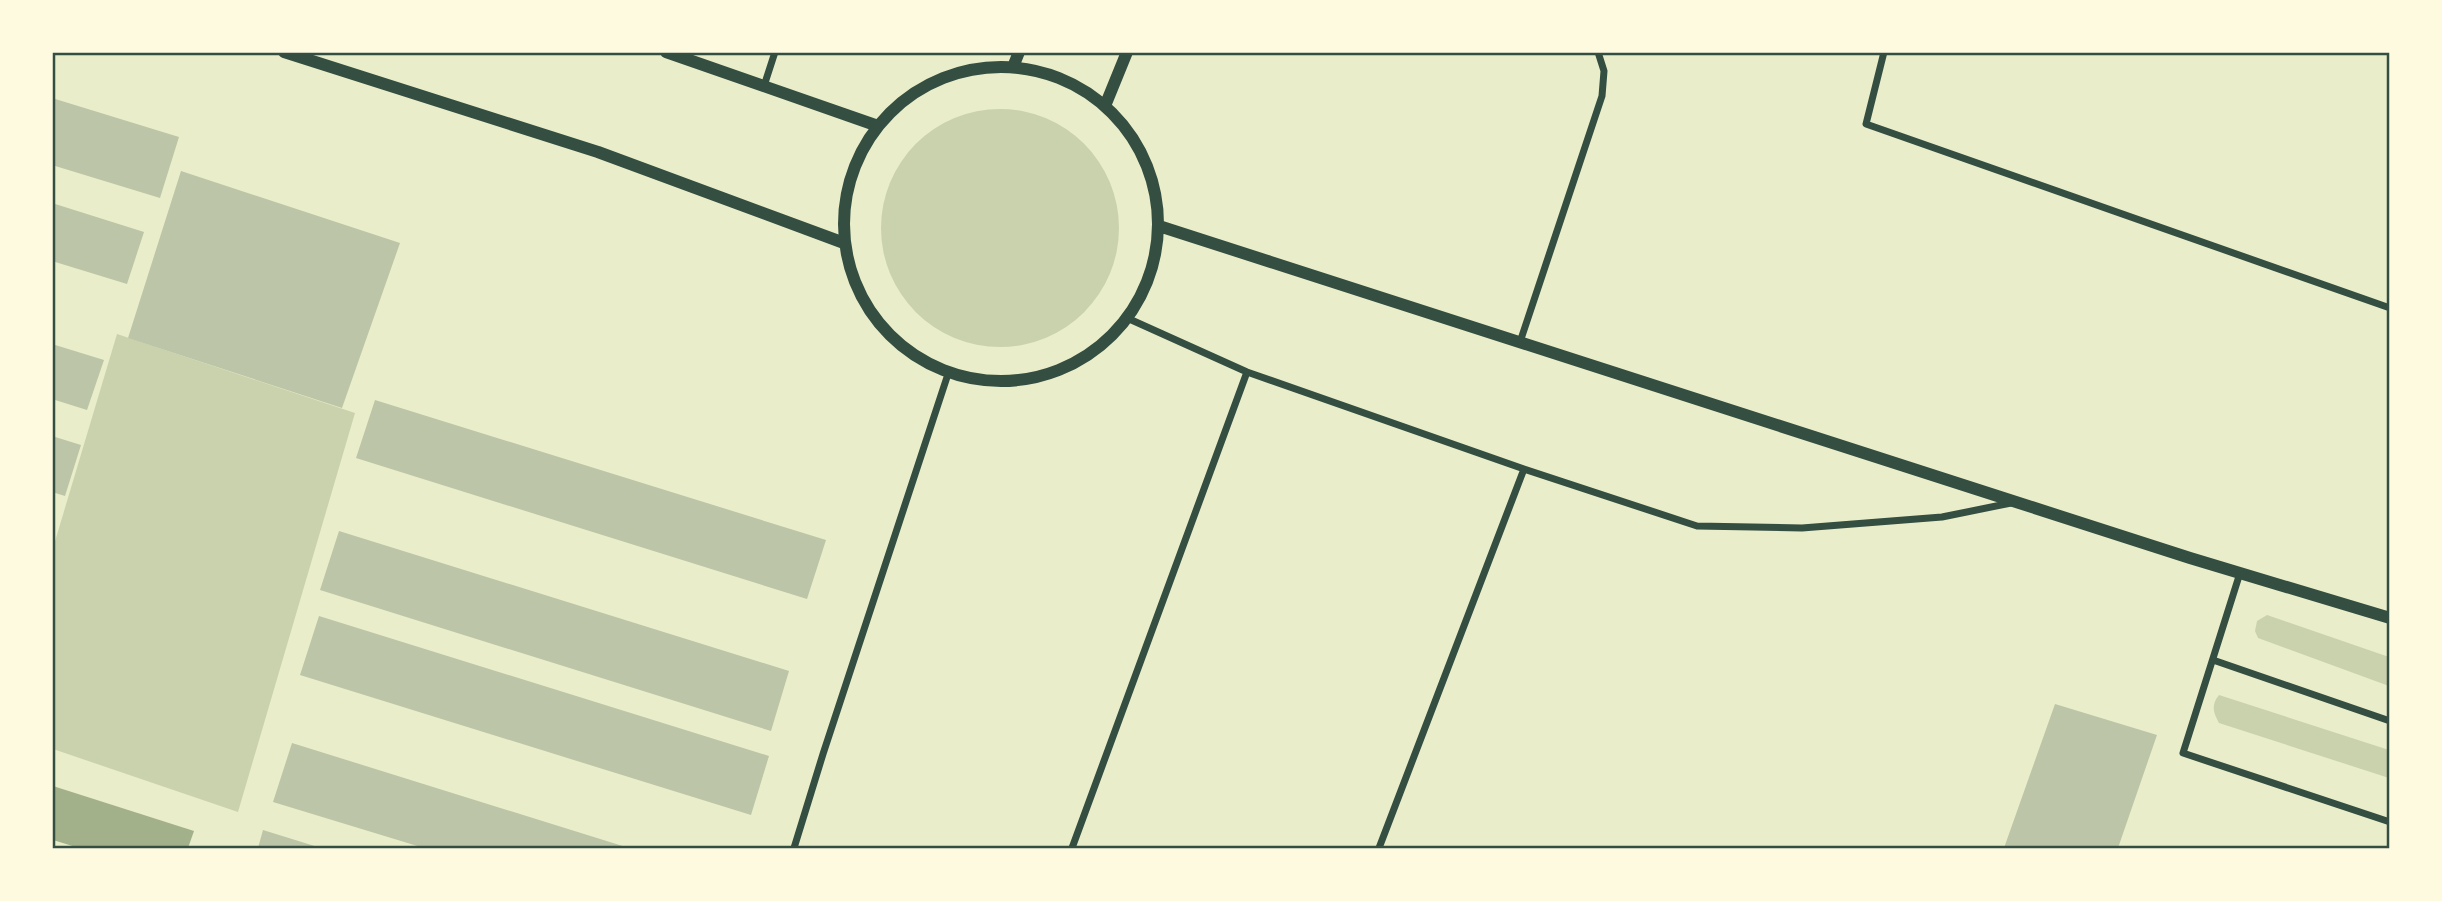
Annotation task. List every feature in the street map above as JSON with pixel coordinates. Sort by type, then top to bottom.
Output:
[{"type":"street","points":[[284,52],[598,152],[845,243]]},
{"type":"street","points":[[667,52],[878,126]]},
{"type":"street","points":[[764,86],[775,52]]},
{"type":"street","points":[[1013,67],[1019,52]]},
{"type":"street","points":[[1105,106],[1127,52]]},
{"type":"street","points":[[1520,342],[1602,96],[1604,71],[1598,52]]},
{"type":"street","points":[[1884,52],[1866,124],[2389,308]]},
{"type":"street","points":[[1013,67],[1038,71],[1063,79],[1105,106],[1124,126],[1139,148],[1151,173],[1157,199],[1157,251],[1141,298],[1127,318],[1107,339],[1085,356],[1051,372],[1004,380],[976,379],[948,371],[922,359],[899,342],[878,321],[862,297],[850,271],[845,243],[844,212],[849,181],[861,152],[878,126],[899,104],[924,87],[953,75],[982,68],[1013,67]]},
{"type":"street","points":[[1159,226],[2017,502],[2389,618]]},
{"type":"street","points":[[1127,318],[1247,372],[1697,526],[1802,528],[1942,517],[2017,502]]},
{"type":"street","points":[[794,849],[948,371]]},
{"type":"street","points":[[1072,849],[1247,372]]},
{"type":"street","points":[[1379,849],[1524,469]]},
{"type":"street","points":[[2240,573],[2183,753],[2389,822]]},
{"type":"street","points":[[2213,660],[2389,721]]},
{"type":"shaded area","points":[[1000,109],[1045,118],[1066,129],[1084,144],[1099,162],[1110,183],[1119,228],[1110,273],[1099,294],[1084,312],[1066,327],[1045,338],[1000,347],[955,338],[934,327],[916,312],[901,294],[890,273],[881,228],[890,183],[901,162],[916,144],[934,129],[955,118]]},
{"type":"shaded area","points":[[117,334],[355,413],[238,812],[53,749],[53,548]]},
{"type":"shaded area","points":[[2267,615],[2389,657],[2389,686],[2258,638],[2255,631],[2257,621]]},
{"type":"shaded area","points":[[2219,695],[2389,750],[2389,778],[2219,723],[2214,709]]},
{"type":"shaded area","points":[[53,786],[194,831],[188,848],[79,848],[53,840]]},
{"type":"building","points":[[52,98],[179,137],[160,198],[52,165]]},
{"type":"building","points":[[181,171],[400,243],[342,408],[128,338]]},
{"type":"building","points":[[52,203],[144,232],[127,284],[52,261]]},
{"type":"building","points":[[52,344],[104,360],[87,410],[52,399]]},
{"type":"building","points":[[375,400],[826,540],[807,599],[356,458]]},
{"type":"building","points":[[52,436],[81,445],[65,496],[52,492]]},
{"type":"building","points":[[339,531],[789,671],[771,731],[320,590]]},
{"type":"building","points":[[319,616],[769,756],[751,815],[300,675]]},
{"type":"building","points":[[2055,704],[2157,735],[2118,848],[2004,848]]},
{"type":"building","points":[[292,743],[629,848],[424,848],[273,802]]},
{"type":"building","points":[[263,830],[321,848],[258,848]]}]
